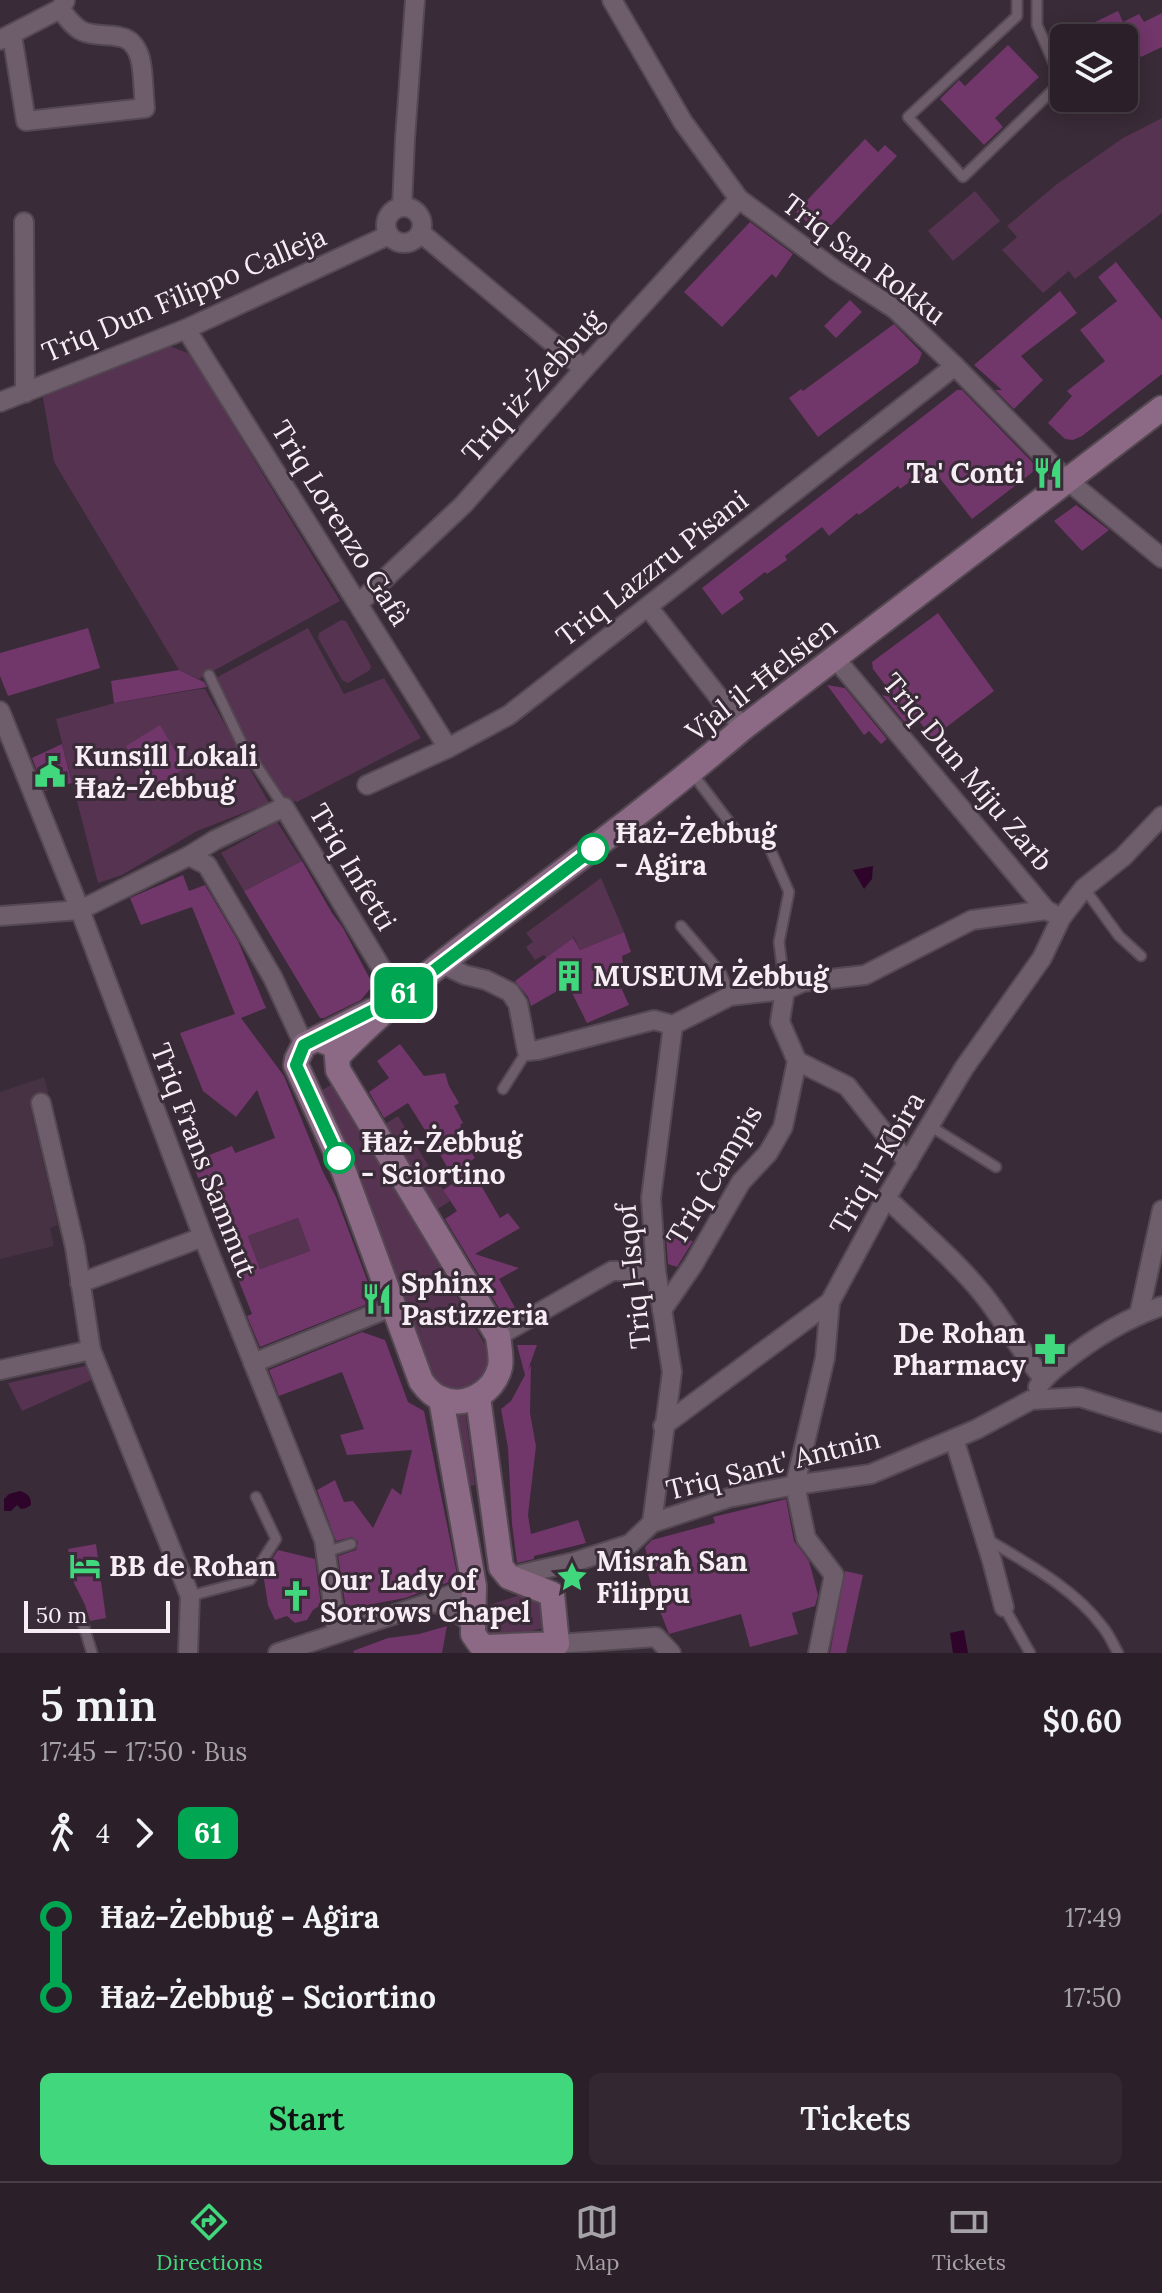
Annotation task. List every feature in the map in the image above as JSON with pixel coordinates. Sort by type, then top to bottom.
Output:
[{"type":"street","points":[[402,207],[415,0]]},
{"type":"street","name":"Triq San Rokku","points":[[612,0],[683,122],[739,199],[835,270],[895,309],[1067,480],[1162,558]]},
{"type":"street","points":[[63,4],[81,31],[115,35],[129,42],[140,58],[145,108],[26,121],[6,37],[63,4]]},
{"type":"street","name":"Triq iż-Żebbuġ","points":[[359,603],[463,505],[739,199]]},
{"type":"street","points":[[402,207],[414,209],[420,216],[423,228],[417,238],[405,243],[389,235],[387,230],[391,212],[402,207]]},
{"type":"street","points":[[24,222],[25,393]]},
{"type":"street","points":[[421,233],[584,369]]},
{"type":"street","name":"Triq Dun Filippo Calleja","points":[[0,402],[186,329],[389,235]]},
{"type":"street","name":"Triq Lorenzo Gafà","points":[[186,329],[448,748]]},
{"type":"street","name":"Triq Lazzru Pisani","points":[[367,785],[448,748],[509,715],[955,366]]},
{"type":"street","name":"Vjal il-Ħelsien","points":[[338,1063],[399,997],[440,963],[1162,408]]},
{"type":"street","points":[[648,607],[743,728]]},
{"type":"street","name":"Triq Dun Miju Zarb","points":[[835,658],[1054,914]]},
{"type":"street","name":"Triq Frans Sammut","points":[[0,711],[80,910],[203,1237],[324,1540],[337,1633]]},
{"type":"street","points":[[0,916],[80,910],[284,807]]},
{"type":"street","name":"Triq Infetti","points":[[284,807],[399,997]]},
{"type":"street","name":"Triq il-Kbira","points":[[663,1426],[830,1302],[885,1200],[964,1068],[1042,958],[1054,914],[1123,857],[1162,816]]},
{"type":"street","points":[[189,856],[207,865],[311,1042]]},
{"type":"street","points":[[440,963],[510,992],[518,1004],[527,1051],[654,1020],[673,1025],[730,996],[785,990],[803,982],[865,975],[972,920],[1054,914]]},
{"type":"street","points":[[785,990],[780,1022],[797,1061],[847,1086],[908,1163]]},
{"type":"street","name":"Vjal il-Ħelsien","points":[[311,1042],[399,997]]},
{"type":"street","name":"Triq l-Isqof","points":[[663,1426],[672,1372],[656,1271],[651,1198],[673,1025]]},
{"type":"street","points":[[311,1042],[336,1046],[338,1063],[498,1336],[500,1366],[496,1379],[478,1397],[463,1402],[441,1399],[421,1381],[340,1161],[296,1065],[311,1042]]},
{"type":"street","name":"Triq Ċampis","points":[[662,1310],[693,1265],[741,1182],[768,1153],[783,1127],[797,1061]]},
{"type":"street","points":[[303,1078],[321,1081],[338,1063]]},
{"type":"street","points":[[41,1103],[75,1247],[91,1350],[190,1596],[188,1653]]},
{"type":"street","points":[[885,1200],[894,1205],[982,1292],[1043,1378]]},
{"type":"street","points":[[1139,1315],[1162,1210]]},
{"type":"street","points":[[80,1283],[203,1237]]},
{"type":"street","points":[[498,1336],[612,1271],[656,1271]]},
{"type":"street","points":[[818,1653],[834,1575],[806,1538],[795,1485],[825,1358],[830,1302]]},
{"type":"street","points":[[253,1363],[394,1306]]},
{"type":"street","points":[[1031,1400],[1043,1378],[1084,1345],[1113,1327],[1162,1306]]},
{"type":"street","points":[[0,1370],[91,1350]]},
{"type":"street","points":[[478,1397],[501,1567],[509,1577],[552,1594]]},
{"type":"street","points":[[1031,1400],[1080,1397],[1162,1423]]},
{"type":"street","points":[[441,1399],[474,1586],[472,1624],[476,1639],[487,1647],[656,1637],[671,1653]]},
{"type":"street","name":"Triq Sant' Antnin","points":[[509,1577],[574,1562],[630,1544],[652,1523],[728,1498],[871,1474],[954,1439],[1031,1400]]},
{"type":"street","points":[[652,1523],[663,1426]]},
{"type":"street","points":[[954,1439],[1004,1607]]},
{"type":"street","points":[[557,1644],[553,1583],[574,1562]]},
{"type":"street","points":[[278,1653],[310,1648],[337,1633],[474,1586]]},
{"type":"street","points":[[432,1602],[452,1608],[472,1624]]},
{"type":"lane","points":[[1017,0],[1017,16],[908,117],[963,177],[1055,88],[1059,75],[1037,25],[1037,0]]},
{"type":"lane","points":[[209,675],[241,742],[284,807]]},
{"type":"lane","points":[[691,773],[736,831]]},
{"type":"lane","points":[[771,851],[789,892],[779,942],[785,990]]},
{"type":"lane","points":[[1084,888],[1119,936],[1141,956]]},
{"type":"lane","points":[[681,926],[721,973],[730,996]]},
{"type":"lane","points":[[503,1089],[527,1051]]},
{"type":"lane","points":[[930,1126],[996,1167]]},
{"type":"lane","points":[[190,1596],[250,1580],[276,1539],[256,1497]]},
{"type":"lane","points":[[985,1537],[1075,1598],[1103,1626],[1118,1653]]},
{"type":"lane","points":[[326,1552],[351,1544]]},
{"type":"lane","points":[[1004,1607],[1030,1653]]},
{"type":"lane","points":[[81,1617],[92,1653]]},
{"type":"shaded area","points":[[1162,118],[1162,213],[1075,279],[1069,271],[1043,293],[1002,250],[1017,237],[1007,226],[1057,184],[1123,138]]},
{"type":"shaded area","points":[[975,191],[1000,221],[953,261],[928,231]]},
{"type":"shaded area","points":[[164,344],[190,354],[340,601],[199,679],[179,670],[54,462],[43,397]]},
{"type":"shaded area","points":[[341,620],[346,621],[371,666],[370,670],[348,683],[342,680],[318,638],[319,633]]},
{"type":"shaded area","points":[[308,628],[344,694],[384,678],[421,738],[297,802],[282,797],[243,738],[214,679]]},
{"type":"shaded area","points":[[205,689],[269,803],[197,831],[122,875],[98,883],[56,719],[115,703]]},
{"type":"shaded area","points":[[277,822],[302,861],[244,891],[221,853]]},
{"type":"shaded area","points":[[873,866],[872,879],[864,889],[853,870]]},
{"type":"shaded area","points":[[601,878],[624,932],[580,950],[573,936],[560,948],[555,968],[544,955],[535,960],[526,947],[533,942],[526,933]]},
{"type":"shaded area","points":[[44,1077],[50,1100],[30,1106],[58,1225],[50,1228],[54,1246],[0,1259],[0,1092]]},
{"type":"shaded area","points":[[334,1083],[488,1350],[491,1367],[474,1393],[436,1390],[319,1092]]},
{"type":"shaded area","points":[[398,1116],[450,1201],[432,1213],[380,1127]]},
{"type":"shaded area","points":[[298,1218],[310,1251],[260,1269],[248,1236]]},
{"type":"shaded area","points":[[94,1364],[98,1377],[22,1411],[8,1383]]},
{"type":"shaded area","points":[[465,1409],[475,1485],[466,1487],[455,1410]]},
{"type":"shaded area","points":[[20,1491],[28,1496],[31,1505],[21,1509],[17,1505],[11,1511],[4,1511],[4,1499]]},
{"type":"shaded area","points":[[529,1592],[540,1594],[546,1625],[496,1640],[488,1637],[483,1616],[489,1605]]},
{"type":"shaded area","points":[[964,1630],[968,1653],[953,1653],[950,1633]]},
{"type":"building","points":[[1118,11],[1123,22],[1139,14],[1144,22],[1162,13],[1162,47],[1141,57],[1138,52],[1138,24],[1093,23]]},
{"type":"building","points":[[1008,45],[1039,77],[995,118],[1003,127],[984,145],[940,99],[959,80],[965,86]]},
{"type":"building","points":[[865,139],[878,152],[885,145],[897,156],[824,233],[796,212]]},
{"type":"building","points":[[750,222],[793,254],[776,278],[772,274],[722,327],[684,292]]},
{"type":"building","points":[[1116,262],[1162,320],[1162,374],[1082,436],[1065,439],[1048,423],[1072,396],[1067,391],[1105,361],[1080,330],[1117,301],[1098,277]]},
{"type":"building","points":[[1060,291],[1077,313],[1021,356],[1043,380],[1014,409],[995,390],[1002,390],[974,365]]},
{"type":"building","points":[[850,300],[862,312],[836,338],[824,326]]},
{"type":"building","points":[[894,324],[922,353],[918,363],[818,437],[789,398]]},
{"type":"building","points":[[957,390],[962,390],[1038,468],[972,519],[934,471],[919,482],[915,478],[900,489],[898,486],[859,515],[857,513],[829,536],[822,527],[785,556],[787,560],[739,592],[744,599],[722,615],[702,588]]},
{"type":"building","points":[[1076,505],[1109,530],[1082,551],[1054,521]]},
{"type":"building","points":[[938,613],[994,691],[932,738],[916,717],[906,724],[882,695],[895,698],[873,669],[872,662]]},
{"type":"building","points":[[88,628],[100,668],[8,696],[0,676],[0,653]]},
{"type":"building","points":[[179,670],[204,682],[207,687],[114,703],[111,681]]},
{"type":"building","points":[[827,685],[845,688],[887,739],[881,744],[869,731],[864,735]]},
{"type":"building","points":[[160,725],[185,768],[151,789],[126,746]]},
{"type":"building","name":"Kunsill Lokali Ħaż-Żebbuġ","points":[[62,744],[72,783],[45,791],[32,758]]},
{"type":"building","points":[[302,861],[371,981],[370,989],[361,1000],[324,1018],[320,1018],[244,891]]},
{"type":"building","points":[[183,875],[189,891],[205,885],[238,941],[266,1008],[241,1018],[284,1076],[336,1197],[375,1301],[260,1347],[247,1316],[252,1314],[192,1162],[232,1146],[235,1153],[275,1138],[257,1090],[236,1117],[203,1091],[180,1033],[235,1014],[192,907],[141,925],[130,898]],"holes":[[[298,1218],[310,1251],[260,1269],[248,1236]]]},
{"type":"building","name":"MUSEUM Żebbuġ","points":[[624,932],[631,952],[622,956],[623,964],[613,970],[629,1005],[587,1023],[568,985],[531,1006],[515,981],[573,938],[580,950]]},
{"type":"building","points":[[400,1044],[424,1076],[445,1073],[459,1103],[454,1106],[463,1123],[460,1125],[470,1140],[465,1142],[475,1158],[468,1163],[500,1218],[508,1213],[520,1228],[475,1254],[519,1268],[499,1279],[517,1311],[505,1318],[445,1219],[457,1211],[443,1190],[455,1182],[441,1156],[408,1103],[384,1118],[369,1092],[389,1078],[377,1061]]},
{"type":"building","points":[[666,1237],[693,1241],[677,1267],[668,1264]]},
{"type":"building","points":[[362,1332],[385,1340],[408,1402],[424,1411],[458,1579],[405,1598],[346,1609],[338,1556],[356,1550],[358,1542],[352,1537],[336,1541],[317,1490],[335,1480],[344,1502],[353,1501],[373,1528],[392,1488],[401,1495],[412,1450],[347,1455],[340,1435],[364,1429],[342,1372],[279,1396],[269,1370]]},
{"type":"building","points":[[517,1345],[537,1345],[528,1370],[531,1365],[530,1413],[536,1446],[528,1515],[531,1534],[578,1520],[586,1543],[517,1563],[508,1448],[501,1409],[511,1401],[525,1375]]},
{"type":"building","points":[[786,1499],[794,1541],[809,1561],[818,1595],[815,1606],[792,1613],[798,1634],[750,1647],[741,1614],[669,1634],[644,1560],[648,1559],[645,1547],[652,1540],[715,1523],[713,1517]]},
{"type":"building","name":"BB de Rohan","points":[[96,1544],[106,1618],[90,1621],[74,1583],[68,1549]]},
{"type":"building","points":[[278,1550],[315,1559],[321,1605],[313,1610],[307,1620],[295,1623],[287,1616],[275,1620],[268,1605],[263,1573]]},
{"type":"building","points":[[845,1571],[863,1575],[846,1653],[830,1653]]},
{"type":"building","points":[[447,1626],[442,1653],[353,1651],[388,1638]]},
{"type":"bus line","name":"61","points":[[339,1158],[296,1065],[304,1045],[399,997],[593,849]]},
{"type":"place","name":"Ta' Conti","points":[[1048,473]]},
{"type":"place","name":"Kunsill Lokali Ħaż-Żebbuġ","points":[[50,772]]},
{"type":"place","name":"Ħaż-Żebbuġ - Aġira","points":[[593,849]]},
{"type":"place","name":"MUSEUM Żebbuġ","points":[[569,976]]},
{"type":"place","name":"Ħaż-Żebbuġ - Sciortino","points":[[339,1158]]},
{"type":"place","name":"Sphinx Pastizzeria","points":[[377,1299]]},
{"type":"place","name":"De Rohan Pharmacy","points":[[1050,1349]]},
{"type":"place","name":"BB de Rohan","points":[[85,1566]]},
{"type":"place","name":"Misraħ San Filippu","points":[[572,1577]]},
{"type":"place","name":"Our Lady of Sorrows Chapel","points":[[296,1596]]}]
